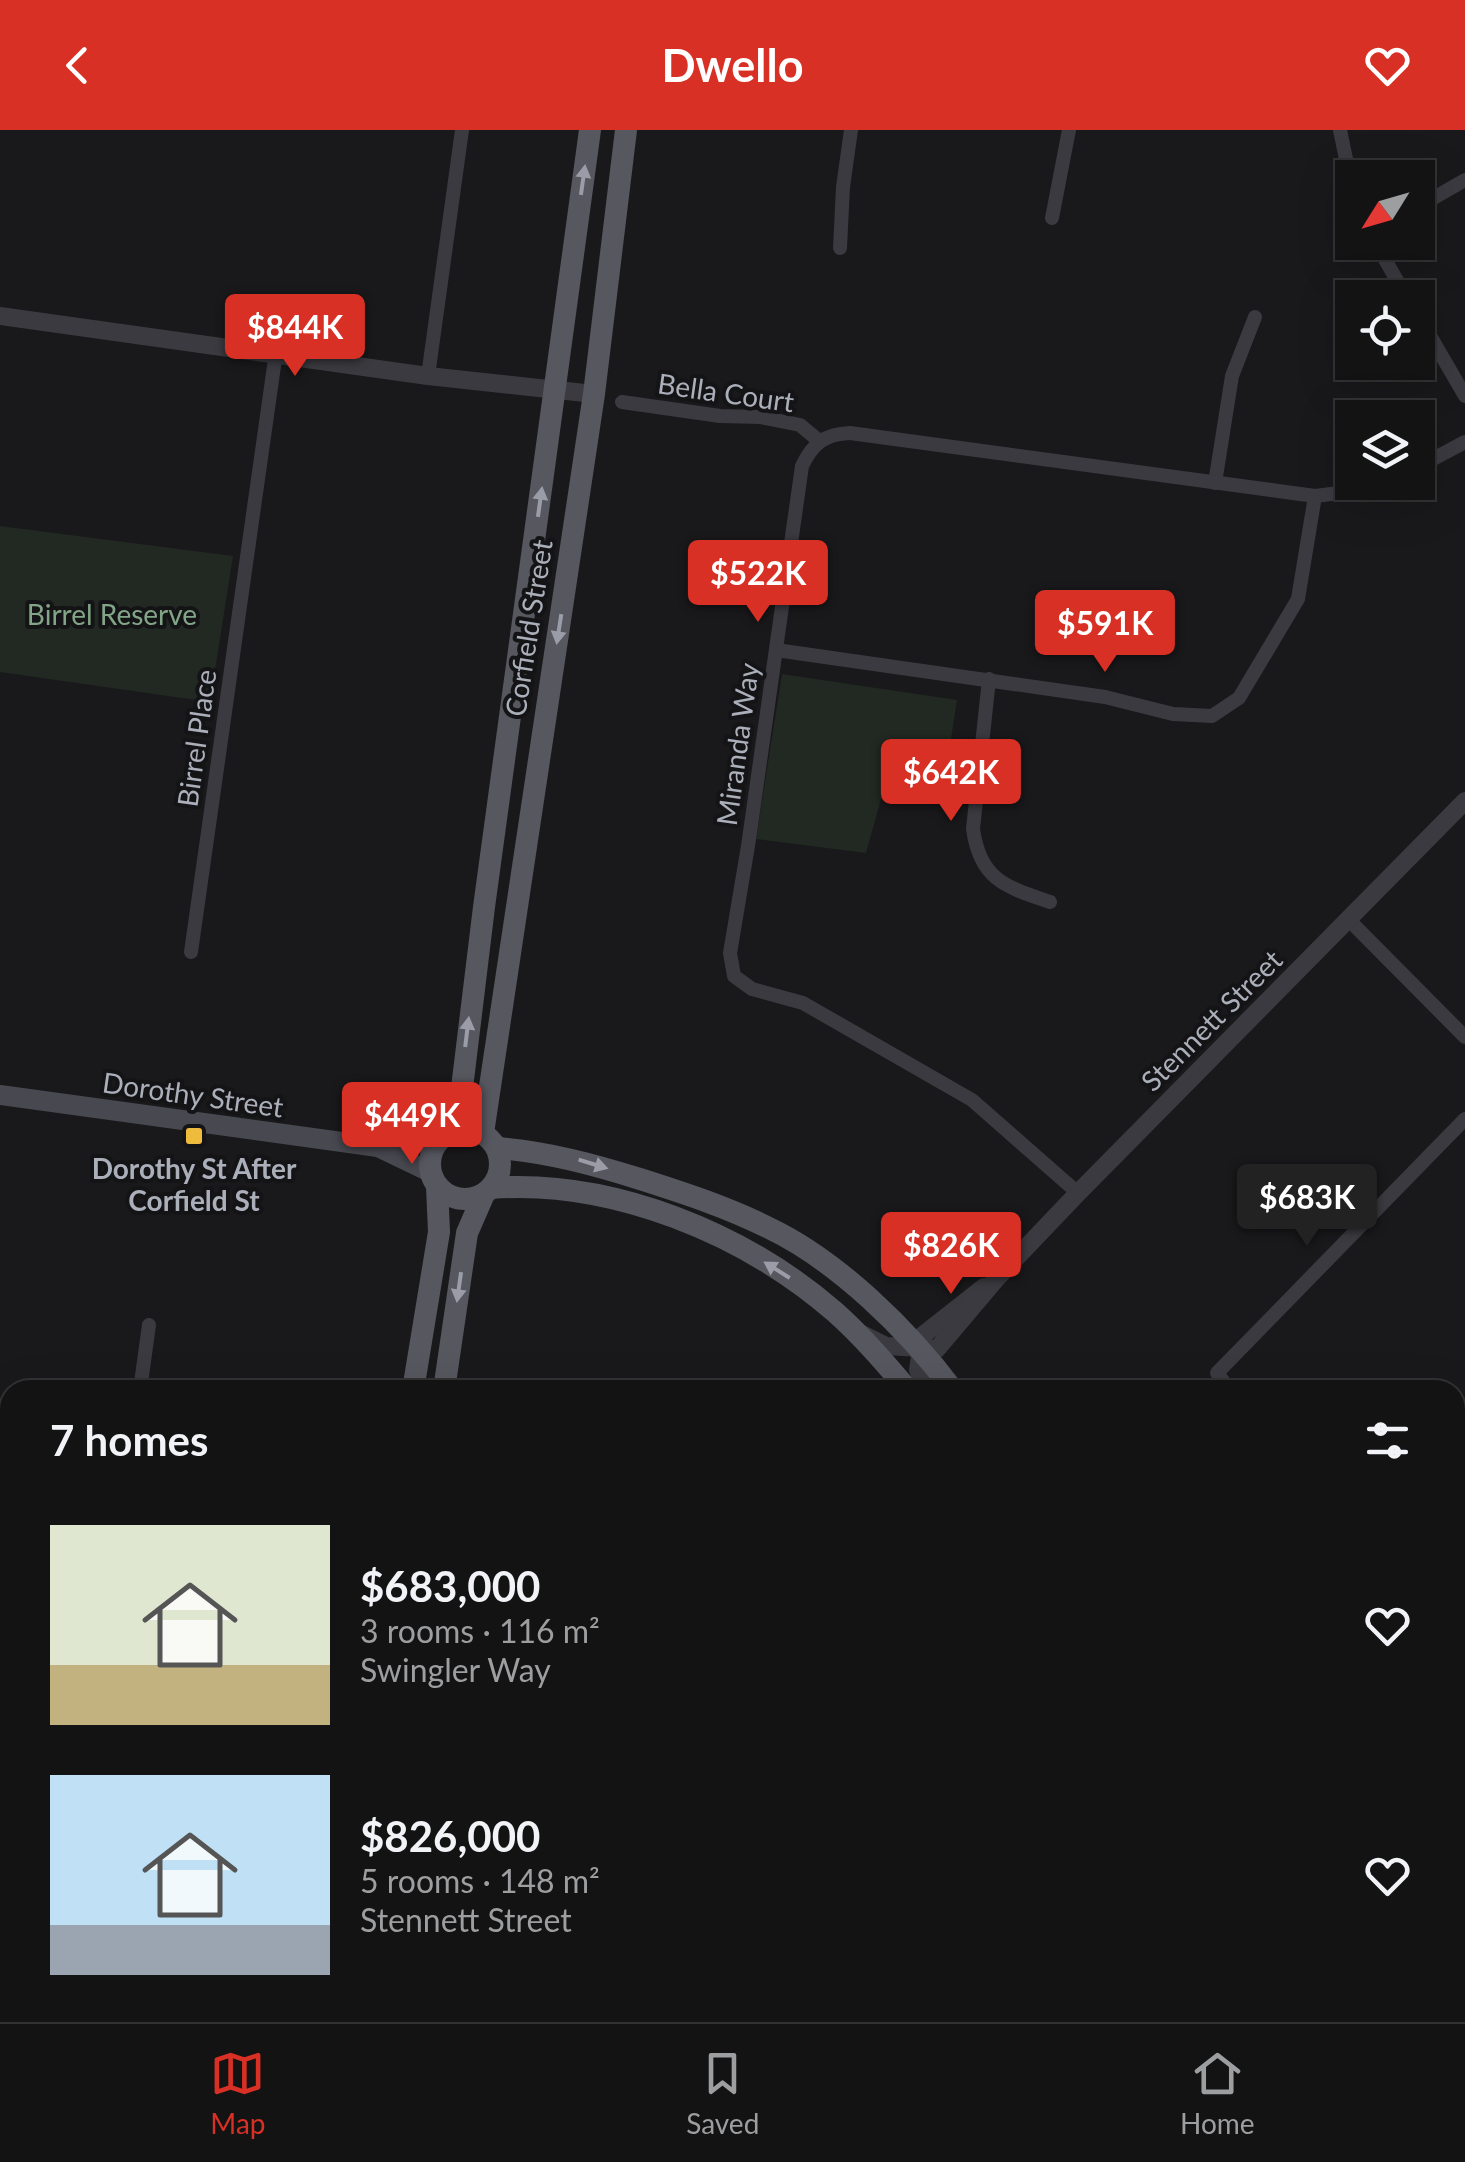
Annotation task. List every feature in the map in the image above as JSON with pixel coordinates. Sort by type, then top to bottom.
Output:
[{"type":"main road","name":"Corfield Street","points":[[448,1134],[481,925],[590,130]]},
{"type":"main road","name":"Corfield Street","points":[[490,1141],[594,394],[626,130]]},
{"type":"main road","name":"Dorothy Street","points":[[0,1096],[378,1147],[448,1134]]},
{"type":"main road","points":[[415,1380],[439,1232],[432,1149],[448,1134],[577,1160],[703,1198],[773,1230],[822,1261],[920,1349],[945,1380]]},
{"type":"main road","points":[[445,1380],[467,1232],[500,1169],[490,1141]]},
{"type":"main road","name":"Dorothy Street","points":[[378,1147],[434,1179]]},
{"type":"main road","points":[[434,1179],[454,1198],[464,1200],[488,1191],[532,1185],[571,1189],[668,1216],[712,1234],[784,1274],[854,1330],[899,1380]]},
{"type":"street","points":[[428,376],[462,130]]},
{"type":"street","points":[[840,248],[843,187],[852,130]]},
{"type":"street","points":[[1052,218],[1069,130]]},
{"type":"street","points":[[1340,130],[1346,160]]},
{"type":"street","points":[[1435,197],[1465,180]]},
{"type":"street","points":[[0,316],[428,376],[594,394]]},
{"type":"street","points":[[1215,483],[1232,376],[1255,317]]},
{"type":"street","points":[[1435,344],[1465,396]]},
{"type":"street","name":"Birrel Place","points":[[191,952],[276,352]]},
{"type":"street","name":"Bella Court","points":[[622,402],[720,416],[760,416],[800,425],[818,440]]},
{"type":"street","points":[[818,440],[850,434],[1315,496],[1335,494]]},
{"type":"street","name":"Miranda Way","points":[[818,440],[802,466],[730,953],[734,976],[752,989],[803,1003],[972,1100],[1078,1194]]},
{"type":"street","points":[[1435,458],[1465,442]]},
{"type":"street","points":[[776,650],[1105,697],[1173,714],[1212,716],[1239,698],[1298,599],[1315,496]]},
{"type":"street","points":[[989,679],[973,829],[976,851],[984,867],[1010,888],[1050,902]]},
{"type":"street","name":"Stennett Street","points":[[920,1349],[923,1335],[931,1326],[996,1278],[1465,800]]},
{"type":"street","points":[[1349,920],[1465,1036]]},
{"type":"street","points":[[1222,1380],[1217,1374],[1465,1119]]},
{"type":"street","points":[[141,1380],[149,1325]]},
{"type":"street","points":[[854,1330],[886,1346],[920,1349],[918,1370],[923,1380]]},
{"type":"green space","name":"Birrel Reserve","points":[[0,526],[233,556],[210,702],[0,672]]},
{"type":"green space","points":[[782,674],[957,700],[943,791],[883,792],[866,853],[756,839]]},
{"type":"place","name":"Dorothy St After Corfield St","points":[[194,1136]]}]
